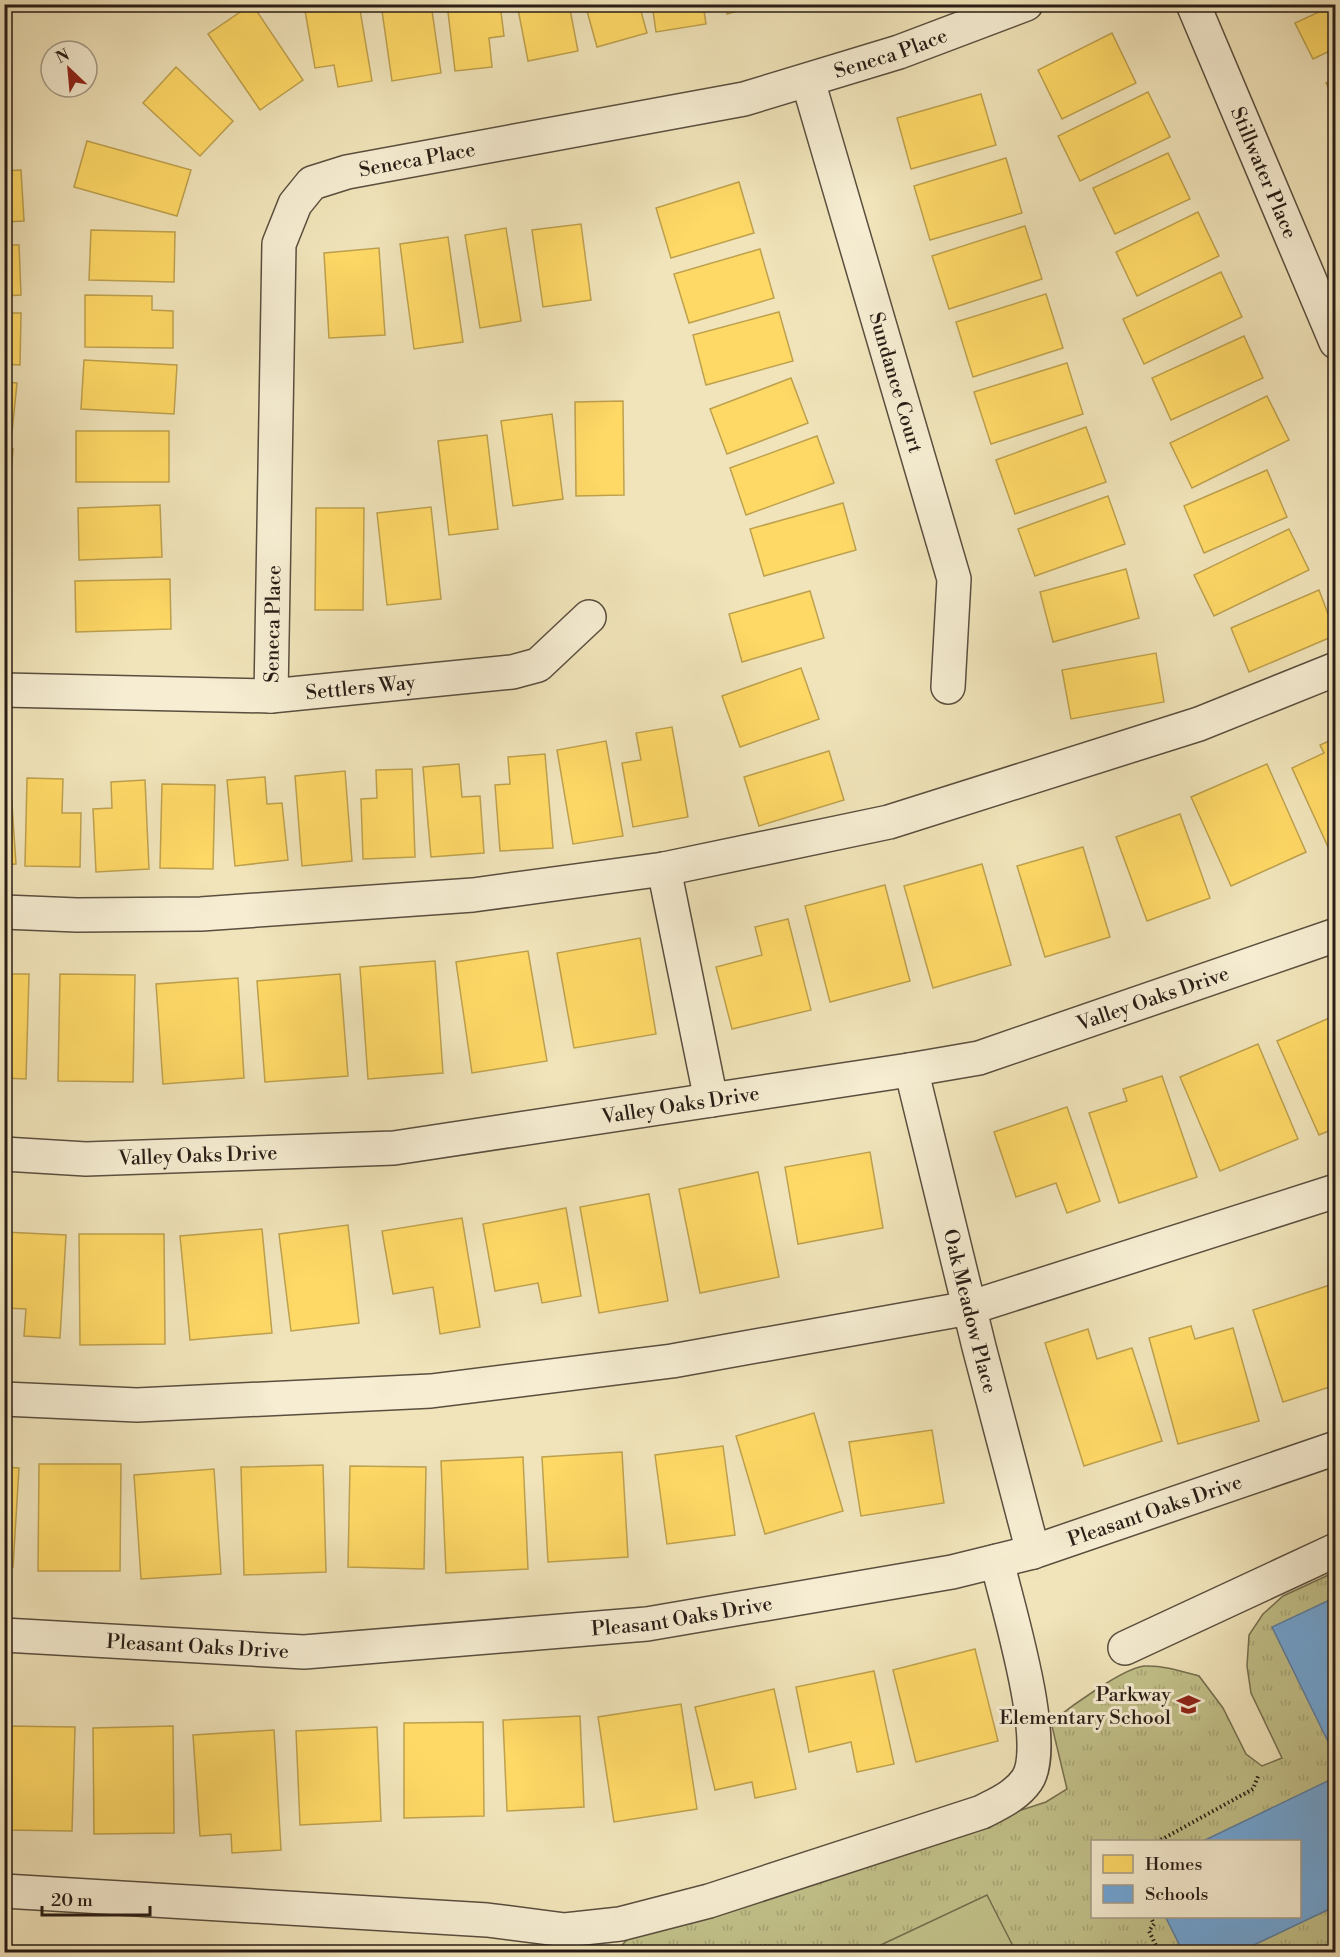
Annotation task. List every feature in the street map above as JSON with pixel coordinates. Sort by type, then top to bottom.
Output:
[{"type":"street","name":"Seneca Place","points":[[271,696],[279,244],[295,204],[312,183],[347,172],[744,99],[899,52],[1026,4]]},
{"type":"street","name":"Stillwater Place","points":[[1193,4],[1335,342]]},
{"type":"street","name":"Sundance Court","points":[[808,81],[954,579],[948,687]]},
{"type":"street","name":"Settlers Way","points":[[4,690],[271,696],[512,672],[538,665],[590,617]]},
{"type":"street","points":[[4,912],[77,915],[201,914],[473,895],[664,868],[889,822],[1188,728],[1335,669]]},
{"type":"street","points":[[664,868],[711,1100]]},
{"type":"street","name":"Valley Oaks Drive","points":[[4,1154],[86,1159],[394,1148],[909,1070],[979,1058],[1335,935]]},
{"type":"street","name":"Oak Meadow Place","points":[[909,1070],[914,1081],[969,1308],[1033,1552]]},
{"type":"street","points":[[4,1399],[137,1405],[431,1391],[672,1361],[969,1308],[1335,1191]]},
{"type":"street","name":"Pleasant Oaks Drive","points":[[4,1635],[304,1652],[647,1624],[951,1572],[1033,1552],[1335,1448]]},
{"type":"street","points":[[1125,1647],[1335,1550]]},
{"type":"street","points":[[4,1891],[487,1920],[564,1941],[709,1900],[982,1812],[1015,1794],[1028,1779],[1035,1759],[1036,1739],[1026,1683],[997,1561]]},
{"type":"path","points":[[1161,1840],[1253,1788],[1259,1773]]},
{"type":"path","points":[[1151,1918],[1154,1924],[1149,1931],[1159,1953]]},
{"type":"path","points":[[724,1953],[746,1949],[784,1948],[790,1953]]},
{"type":"green space","name":"Parkway Elementary School","points":[[1335,1572],[1335,1952],[615,1952],[631,1936],[1046,1802],[1067,1789],[1051,1722],[1096,1690],[1135,1668],[1158,1666],[1199,1676],[1223,1708],[1246,1754],[1262,1766],[1282,1758],[1251,1693],[1247,1666],[1249,1635],[1263,1614],[1283,1596]]},
{"type":"green space","points":[[987,1895],[1016,1952],[868,1951]]},
{"type":"building: Homes","points":[[252,4],[303,80],[260,110],[208,34]]},
{"type":"building: Homes","points":[[359,4],[372,81],[338,87],[334,65],[315,68],[304,5]]},
{"type":"building: Homes","points":[[381,4],[431,4],[441,73],[392,81]]},
{"type":"building: Homes","points":[[447,4],[500,4],[504,36],[489,38],[492,67],[455,71]]},
{"type":"building: Homes","points":[[517,4],[569,4],[578,51],[528,61]]},
{"type":"building: Homes","points":[[585,4],[639,4],[647,33],[597,47]]},
{"type":"building: Homes","points":[[652,4],[703,4],[706,24],[656,32]]},
{"type":"building: Homes","points":[[725,4],[759,4],[759,5],[727,14]]},
{"type":"building: Homes","points":[[1336,4],[1336,48],[1313,59],[1295,23]]},
{"type":"building: Homes","points":[[1112,33],[1136,83],[1062,119],[1038,70]]},
{"type":"building: Homes","points":[[176,67],[233,121],[200,156],[143,103]]},
{"type":"building: Homes","points":[[1336,79],[1336,102],[1326,83]]},
{"type":"building: Homes","points":[[1148,92],[1170,137],[1080,181],[1058,136]]},
{"type":"building: Homes","points":[[981,94],[996,145],[911,169],[897,118]]},
{"type":"building: Homes","points":[[87,141],[191,170],[177,216],[74,187]]},
{"type":"building: Homes","points":[[1168,153],[1190,199],[1115,234],[1093,188]]},
{"type":"building: Homes","points":[[1006,158],[1022,213],[930,240],[914,186]]},
{"type":"building: Homes","points":[[21,170],[24,221],[4,222],[4,171]]},
{"type":"building: Homes","points":[[739,182],[754,233],[671,258],[656,208]]},
{"type":"building: Homes","points":[[1198,212],[1219,256],[1137,296],[1116,252]]},
{"type":"building: Homes","points":[[581,224],[591,300],[543,307],[532,230]]},
{"type":"building: Homes","points":[[1025,226],[1042,279],[949,309],[932,256]]},
{"type":"building: Homes","points":[[506,228],[521,321],[480,328],[465,235]]},
{"type":"building: Homes","points":[[91,230],[175,232],[174,282],[89,280]]},
{"type":"building: Homes","points":[[448,237],[463,342],[414,349],[400,244]]},
{"type":"building: Homes","points":[[4,245],[19,245],[21,295],[4,296]]},
{"type":"building: Homes","points":[[379,248],[385,335],[329,338],[324,253]]},
{"type":"building: Homes","points":[[760,249],[774,298],[689,323],[674,274]]},
{"type":"building: Homes","points":[[1221,272],[1242,317],[1144,364],[1123,319]]},
{"type":"building: Homes","points":[[1046,294],[1063,348],[973,377],[956,322]]},
{"type":"building: Homes","points":[[85,295],[152,296],[152,310],[173,311],[173,348],[85,347]]},
{"type":"building: Homes","points":[[779,312],[793,361],[706,385],[693,335]]},
{"type":"building: Homes","points":[[4,313],[21,313],[20,365],[4,364]]},
{"type":"building: Homes","points":[[1244,336],[1263,378],[1171,420],[1152,378]]},
{"type":"building: Homes","points":[[84,360],[177,365],[174,414],[81,409]]},
{"type":"building: Homes","points":[[1067,363],[1083,414],[991,444],[974,392]]},
{"type":"building: Homes","points":[[791,378],[808,423],[727,454],[710,409]]},
{"type":"building: Homes","points":[[4,382],[17,383],[12,433],[4,433]]},
{"type":"building: Homes","points":[[1267,396],[1289,440],[1192,488],[1170,443]]},
{"type":"building: Homes","points":[[623,401],[624,495],[576,496],[575,402]]},
{"type":"building: Homes","points":[[552,414],[563,499],[513,506],[501,421]]},
{"type":"building: Homes","points":[[1086,427],[1106,482],[1015,514],[996,460]]},
{"type":"building: Homes","points":[[76,431],[169,431],[169,482],[76,482]]},
{"type":"building: Homes","points":[[487,435],[498,529],[449,535],[438,441]]},
{"type":"building: Homes","points":[[817,436],[834,483],[746,515],[730,468]]},
{"type":"building: Homes","points":[[4,448],[13,449],[9,501],[4,501]]},
{"type":"building: Homes","points":[[1267,470],[1287,517],[1204,553],[1184,506]]},
{"type":"building: Homes","points":[[1108,496],[1125,544],[1035,576],[1018,529]]},
{"type":"building: Homes","points":[[843,503],[856,550],[764,576],[750,529]]},
{"type":"building: Homes","points":[[160,505],[162,557],[79,560],[78,508]]},
{"type":"building: Homes","points":[[431,507],[441,599],[387,605],[377,513]]},
{"type":"building: Homes","points":[[316,508],[364,508],[363,610],[315,610]]},
{"type":"building: Homes","points":[[4,510],[11,510],[10,560],[4,560]]},
{"type":"building: Homes","points":[[1289,529],[1309,570],[1214,616],[1194,575]]},
{"type":"building: Homes","points":[[1126,569],[1139,618],[1053,642],[1040,592]]},
{"type":"building: Homes","points":[[170,579],[171,629],[76,632],[75,581]]},
{"type":"building: Homes","points":[[1319,590],[1336,635],[1249,672],[1231,628]]},
{"type":"building: Homes","points":[[810,591],[824,638],[742,662],[729,614]]},
{"type":"building: Homes","points":[[1156,653],[1164,702],[1071,719],[1062,670]]},
{"type":"building: Homes","points":[[801,668],[819,719],[740,747],[722,696]]},
{"type":"building: Homes","points":[[672,727],[688,817],[633,827],[622,763],[641,760],[636,733]]},
{"type":"building: Homes","points":[[1336,738],[1336,856],[1333,858],[1292,768],[1324,753],[1320,745]]},
{"type":"building: Homes","points":[[606,741],[623,836],[573,844],[557,750]]},
{"type":"building: Homes","points":[[829,751],[844,800],[759,826],[744,777]]},
{"type":"building: Homes","points":[[545,754],[553,848],[500,851],[495,785],[510,784],[508,757]]},
{"type":"building: Homes","points":[[459,764],[462,797],[480,796],[484,853],[431,857],[423,767]]},
{"type":"building: Homes","points":[[1267,764],[1306,852],[1231,886],[1191,797]]},
{"type":"building: Homes","points":[[412,769],[415,857],[363,859],[361,799],[377,798],[376,770]]},
{"type":"building: Homes","points":[[345,771],[352,861],[302,866],[295,776]]},
{"type":"building: Homes","points":[[10,775],[16,864],[4,865],[4,776]]},
{"type":"building: Homes","points":[[265,777],[267,804],[282,803],[288,860],[235,866],[227,780]]},
{"type":"building: Homes","points":[[27,778],[63,779],[62,813],[81,813],[80,867],[25,866]]},
{"type":"building: Homes","points":[[145,780],[149,869],[96,872],[93,809],[112,808],[111,782]]},
{"type":"building: Homes","points":[[162,784],[215,785],[213,869],[160,868]]},
{"type":"building: Homes","points":[[1180,814],[1210,898],[1147,921],[1116,837]]},
{"type":"building: Homes","points":[[1083,847],[1110,937],[1045,957],[1017,866]]},
{"type":"building: Homes","points":[[982,864],[1011,965],[933,988],[904,886]]},
{"type":"building: Homes","points":[[885,885],[910,981],[830,1002],[805,906]]},
{"type":"building: Homes","points":[[788,919],[811,1010],[732,1029],[716,967],[762,955],[755,927]]},
{"type":"building: Homes","points":[[640,938],[656,1034],[574,1048],[557,953]]},
{"type":"building: Homes","points":[[528,951],[547,1061],[472,1073],[456,962]]},
{"type":"building: Homes","points":[[435,961],[443,1073],[368,1079],[360,967]]},
{"type":"building: Homes","points":[[4,974],[29,974],[26,1079],[4,1078]]},
{"type":"building: Homes","points":[[60,974],[135,975],[133,1082],[58,1081]]},
{"type":"building: Homes","points":[[340,974],[348,1076],[265,1082],[257,981]]},
{"type":"building: Homes","points":[[238,978],[244,1078],[163,1084],[156,984]]},
{"type":"building: Homes","points":[[1336,1015],[1336,1128],[1319,1135],[1277,1041]]},
{"type":"building: Homes","points":[[1258,1044],[1298,1139],[1220,1171],[1180,1077]]},
{"type":"building: Homes","points":[[1162,1076],[1197,1177],[1119,1203],[1089,1113],[1127,1101],[1123,1089]]},
{"type":"building: Homes","points":[[1067,1107],[1100,1201],[1067,1213],[1056,1183],[1016,1197],[994,1132]]},
{"type":"building: Homes","points":[[870,1152],[883,1228],[798,1244],[785,1167]]},
{"type":"building: Homes","points":[[758,1172],[779,1277],[700,1293],[679,1189]]},
{"type":"building: Homes","points":[[649,1194],[668,1301],[599,1313],[580,1207]]},
{"type":"building: Homes","points":[[566,1208],[581,1296],[542,1303],[538,1283],[495,1291],[483,1224]]},
{"type":"building: Homes","points":[[462,1218],[480,1327],[440,1334],[433,1287],[393,1294],[382,1231]]},
{"type":"building: Homes","points":[[348,1225],[359,1323],[291,1331],[279,1234]]},
{"type":"building: Homes","points":[[262,1229],[272,1333],[190,1340],[180,1236]]},
{"type":"building: Homes","points":[[4,1232],[66,1235],[60,1338],[24,1336],[26,1309],[4,1308]]},
{"type":"building: Homes","points":[[79,1234],[164,1234],[165,1344],[80,1345]]},
{"type":"building: Homes","points":[[1330,1285],[1336,1301],[1336,1385],[1283,1402],[1253,1310]]},
{"type":"building: Homes","points":[[1191,1326],[1195,1339],[1233,1328],[1259,1421],[1178,1444],[1149,1338]]},
{"type":"building: Homes","points":[[1088,1329],[1097,1359],[1132,1348],[1162,1441],[1084,1466],[1045,1343]]},
{"type":"building: Homes","points":[[814,1413],[843,1511],[765,1534],[736,1436]]},
{"type":"building: Homes","points":[[932,1430],[944,1503],[861,1516],[849,1442]]},
{"type":"building: Homes","points":[[723,1446],[735,1535],[667,1544],[655,1455]]},
{"type":"building: Homes","points":[[622,1452],[628,1557],[548,1562],[542,1457]]},
{"type":"building: Homes","points":[[523,1457],[528,1569],[446,1573],[441,1461]]},
{"type":"building: Homes","points":[[39,1464],[121,1464],[120,1571],[38,1571]]},
{"type":"building: Homes","points":[[323,1465],[326,1572],[244,1575],[241,1467]]},
{"type":"building: Homes","points":[[350,1466],[426,1467],[424,1569],[348,1567]]},
{"type":"building: Homes","points":[[4,1467],[19,1468],[13,1567],[4,1566]]},
{"type":"building: Homes","points":[[214,1469],[221,1574],[141,1579],[134,1475]]},
{"type":"building: Homes","points":[[975,1649],[998,1741],[916,1762],[893,1670]]},
{"type":"building: Homes","points":[[874,1671],[894,1764],[857,1772],[851,1742],[809,1752],[796,1687]]},
{"type":"building: Homes","points":[[774,1689],[796,1789],[755,1798],[752,1782],[715,1790],[695,1707]]},
{"type":"building: Homes","points":[[681,1704],[697,1809],[614,1822],[598,1717]]},
{"type":"building: Homes","points":[[580,1716],[584,1807],[507,1811],[503,1720]]},
{"type":"building: Homes","points":[[483,1722],[484,1816],[404,1818],[404,1723]]},
{"type":"building: Homes","points":[[4,1726],[75,1727],[72,1831],[4,1830]]},
{"type":"building: Homes","points":[[173,1726],[174,1833],[94,1834],[93,1728]]},
{"type":"building: Homes","points":[[377,1727],[381,1821],[300,1825],[296,1731]]},
{"type":"building: Homes","points":[[274,1730],[281,1850],[232,1853],[231,1834],[200,1836],[193,1735]]},
{"type":"building: Schools","points":[[1336,1597],[1336,1758],[1272,1627]]},
{"type":"building: Schools","points":[[1336,1777],[1336,1906],[1239,1952],[1183,1952],[1166,1918],[1301,1918],[1301,1840],[1205,1840]]},
{"type":"place","name":"Parkway Elementary School","points":[[1189,1705]]}]
